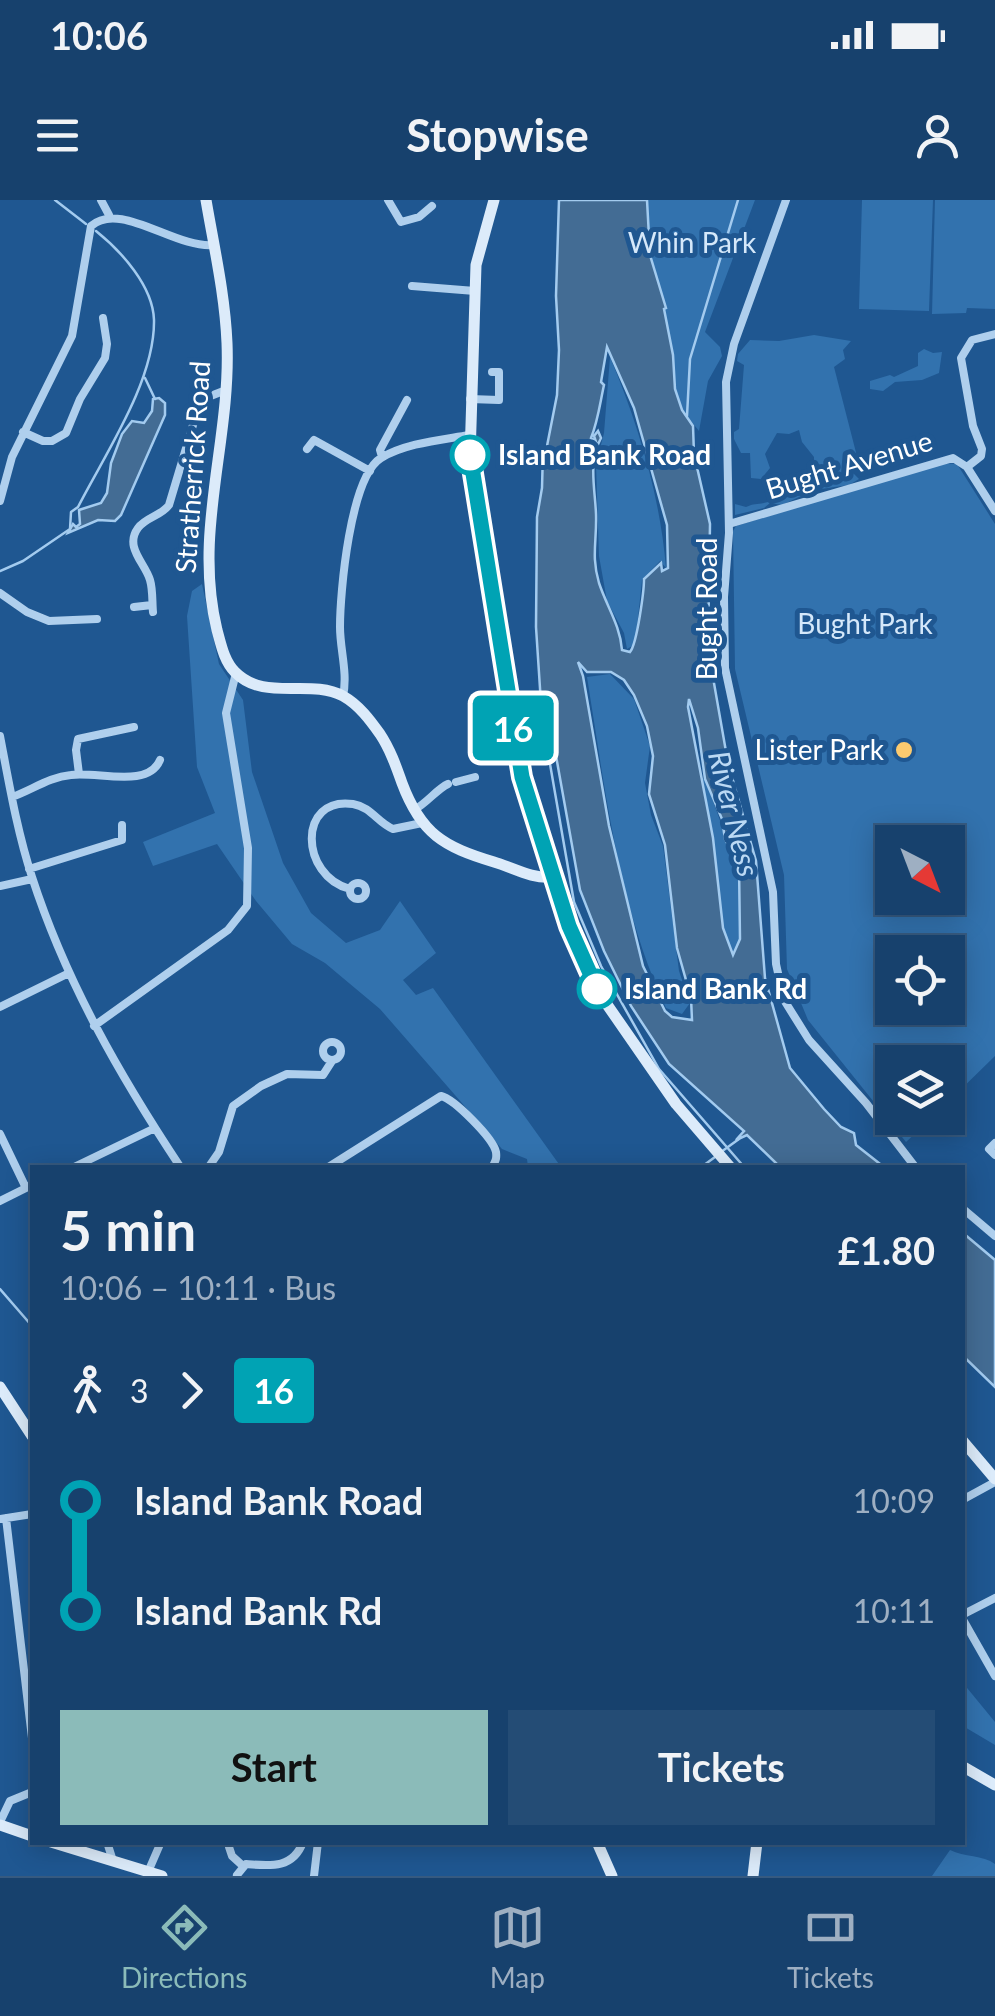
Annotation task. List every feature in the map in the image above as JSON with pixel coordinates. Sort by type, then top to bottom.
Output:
[{"type":"main road","name":"Stratherrick Road","points":[[206,200],[227,344],[226,390],[208,520],[207,573],[222,650],[236,673]]},
{"type":"main road","points":[[494,200],[482,233],[474,291],[469,435],[522,777],[569,926],[599,994],[666,1091],[725,1162]]},
{"type":"main road","points":[[236,673],[254,684],[271,688],[324,689],[343,696],[361,710],[383,738],[422,823],[455,850],[537,878],[552,877]]},
{"type":"main road","points":[[0,1387],[30,1433]]},
{"type":"main road","points":[[965,1444],[995,1480]]},
{"type":"main road","points":[[965,1768],[995,1784]]},
{"type":"main road","points":[[0,1824],[30,1835]]},
{"type":"main road","points":[[61,1845],[162,1876]]},
{"type":"main road","points":[[598,1845],[612,1876]]},
{"type":"main road","points":[[753,1876],[757,1845]]},
{"type":"street","points":[[101,200],[109,216]]},
{"type":"street","points":[[388,200],[402,222],[419,217],[432,206]]},
{"type":"street","name":"Bught Road","points":[[786,200],[734,344],[726,382],[729,524],[725,668],[773,892],[779,980],[792,1015],[913,1165]]},
{"type":"street","points":[[0,500],[23,432],[72,336],[88,231],[98,218],[127,218],[194,246],[214,245]]},
{"type":"street","points":[[412,286],[474,291]]},
{"type":"street","points":[[23,432],[44,440],[66,433],[105,358],[103,318]]},
{"type":"street","points":[[106,334],[118,333]]},
{"type":"street","points":[[967,467],[980,456],[982,448],[973,426],[961,358],[972,340],[995,334]]},
{"type":"street","points":[[470,399],[499,400],[499,372],[492,372]]},
{"type":"street","points":[[134,607],[153,608],[150,578],[135,551],[134,535],[138,527],[164,512],[169,504],[199,406],[208,397],[226,390]]},
{"type":"street","points":[[382,457],[380,450],[406,400]]},
{"type":"street","points":[[343,696],[346,685],[341,650],[341,590],[348,541],[370,471],[382,457],[422,442],[469,435]]},
{"type":"street","points":[[307,449],[314,440],[370,471]]},
{"type":"street","name":"Bught Avenue","points":[[729,524],[946,459],[958,460],[967,467],[995,511]]},
{"type":"street","points":[[0,593],[27,612],[49,621],[91,616]]},
{"type":"street","points":[[94,1026],[203,948],[242,914],[249,898],[249,860],[226,712],[236,673]]},
{"type":"street","points":[[79,774],[78,739],[134,726]]},
{"type":"street","points":[[0,736],[31,874],[68,973],[94,1026],[179,1165]]},
{"type":"street","points":[[12,797],[50,779],[79,774],[140,776],[153,772],[160,760]]},
{"type":"street","points":[[414,810],[432,800],[440,788],[475,777]]},
{"type":"street","points":[[350,889],[338,885],[313,857],[310,835],[320,816],[330,808],[349,804],[368,810],[384,826],[393,829],[422,823]]},
{"type":"street","points":[[0,886],[122,840],[122,825]]},
{"type":"street","points":[[0,1007],[68,973]]},
{"type":"street","points":[[210,1165],[219,1152],[233,1106],[287,1074],[323,1075],[332,1061]]},
{"type":"street","points":[[332,1165],[440,1096],[453,1100],[494,1145],[494,1165]]},
{"type":"street","points":[[78,1165],[154,1128]]},
{"type":"street","points":[[0,1134],[29,1187],[0,1201]]},
{"type":"street","points":[[965,1211],[995,1236]]},
{"type":"street","points":[[965,1498],[995,1480]]},
{"type":"street","points":[[30,1514],[3,1518],[30,1723]]},
{"type":"street","points":[[965,1614],[995,1598]]},
{"type":"street","points":[[965,1621],[991,1661],[995,1676]]},
{"type":"street","points":[[0,1824],[10,1801],[30,1793]]},
{"type":"street","points":[[108,1845],[113,1861]]},
{"type":"street","points":[[148,1872],[160,1845]]},
{"type":"street","points":[[229,1847],[240,1870],[255,1865],[286,1864],[295,1858],[302,1845]]},
{"type":"street","points":[[314,1876],[318,1845]]},
{"type":"street","points":[[254,1876],[255,1865]]},
{"type":"green space","name":"Whin Park","points":[[642,200],[755,200],[705,332],[720,347],[722,356],[708,381],[699,431],[682,410],[675,389],[669,332],[651,259]]},
{"type":"green space","points":[[862,200],[933,200],[929,311],[859,309]]},
{"type":"green space","points":[[935,200],[995,200],[995,309],[967,308],[966,313],[932,314]]},
{"type":"green space","points":[[814,335],[851,341],[843,350],[845,359],[834,367],[860,468],[851,471],[859,479],[849,485],[814,490],[782,505],[770,503],[735,515],[735,504],[746,507],[768,502],[808,489],[814,482],[814,457],[802,442],[799,430],[777,433],[765,454],[770,468],[761,479],[751,478],[750,453],[741,453],[734,439],[734,432],[739,429],[744,365],[737,361],[738,354],[750,340],[779,341]]},
{"type":"green space","points":[[924,349],[942,352],[939,373],[922,380],[895,382],[883,391],[870,389],[870,381],[894,377],[918,366],[918,353]]},
{"type":"green space","points":[[610,357],[646,460],[666,568],[660,561],[642,580],[636,637],[634,645],[627,649],[624,633],[607,601],[599,556],[596,464],[604,433]]},
{"type":"green space","name":"Bught Park","points":[[943,463],[957,464],[995,524],[995,1056],[965,1085],[965,1045],[875,1045],[875,1103],[808,1020],[787,969],[784,875],[735,669],[736,526]]},
{"type":"green space","points":[[202,584],[219,664],[243,700],[252,772],[283,863],[311,913],[346,943],[380,930],[400,901],[436,953],[403,980],[416,995],[433,988],[560,1165],[528,1165],[527,1159],[502,1149],[380,1009],[325,963],[292,944],[217,844],[153,866],[143,842],[215,813],[197,767],[187,616],[192,591]]},
{"type":"green space","points":[[610,674],[634,699],[650,746],[645,783],[651,815],[663,846],[679,971],[690,1003],[682,1014],[666,1008],[650,969],[615,846],[587,677]]},
{"type":"green space","points":[[701,779],[705,779],[726,837],[739,854],[743,876],[740,952],[732,956],[724,942],[713,898]]},
{"type":"green space","points":[[965,1685],[995,1722],[995,1745],[965,1727]]},
{"type":"green space","points":[[950,1850],[990,1861],[995,1864],[995,1876],[932,1876]]},
{"type":"water","name":"River Ness","points":[[559,200],[647,200],[650,255],[666,308],[675,389],[693,426],[694,454],[710,524],[708,649],[728,763],[756,861],[765,978],[790,1068],[841,1127],[854,1133],[856,1145],[881,1165],[778,1165],[747,1135],[736,1140],[744,1131],[669,1064],[631,1006],[604,951],[580,890],[553,739],[544,740],[536,627],[537,517],[543,451],[557,395]],"holes":[[[607,347],[634,408],[667,525],[668,568],[662,571],[661,563],[644,579],[638,629],[630,652],[622,650],[595,565],[593,466],[601,438],[598,431],[594,436],[596,442],[591,438],[604,385],[601,382]],[[578,662],[587,672],[611,672],[624,680],[647,726],[653,756],[649,794],[665,845],[677,948],[691,998],[692,1020],[672,1017],[665,1011],[643,966],[609,826]],[[689,699],[698,728],[705,779],[722,819],[725,839],[739,865],[740,939],[733,955],[723,928],[713,838]]]},
{"type":"water","points":[[153,399],[165,403],[165,415],[121,515],[115,521],[98,520],[68,533],[73,524],[80,524],[79,510],[101,503],[122,434],[132,421],[144,423],[152,411]]},
{"type":"water","points":[[965,1235],[995,1260],[995,1387],[965,1358]]},
{"type":"waterway","points":[[55,200],[86,224]]},
{"type":"waterway","points":[[687,416],[690,359],[738,200]]},
{"type":"waterway","points":[[0,571],[23,561],[70,529],[71,512],[78,507],[114,441],[146,368],[154,320],[148,295],[125,259],[96,231]]},
{"type":"waterway","points":[[145,378],[155,399]]},
{"type":"waterway","points":[[546,741],[574,902],[601,966],[659,1069],[742,1165]]},
{"type":"waterway","points":[[721,1152],[739,1139]]},
{"type":"waterway","points":[[704,1165],[715,1157]]},
{"type":"waterway","points":[[0,1289],[30,1324]]},
{"type":"bus line","name":"16","points":[[470,455],[522,777],[569,926],[597,989]]},
{"type":"place","name":"Island Bank Road","points":[[470,455]]},
{"type":"place","name":"Lister Park","points":[[904,750]]},
{"type":"place","name":"Island Bank Rd","points":[[597,989]]}]
